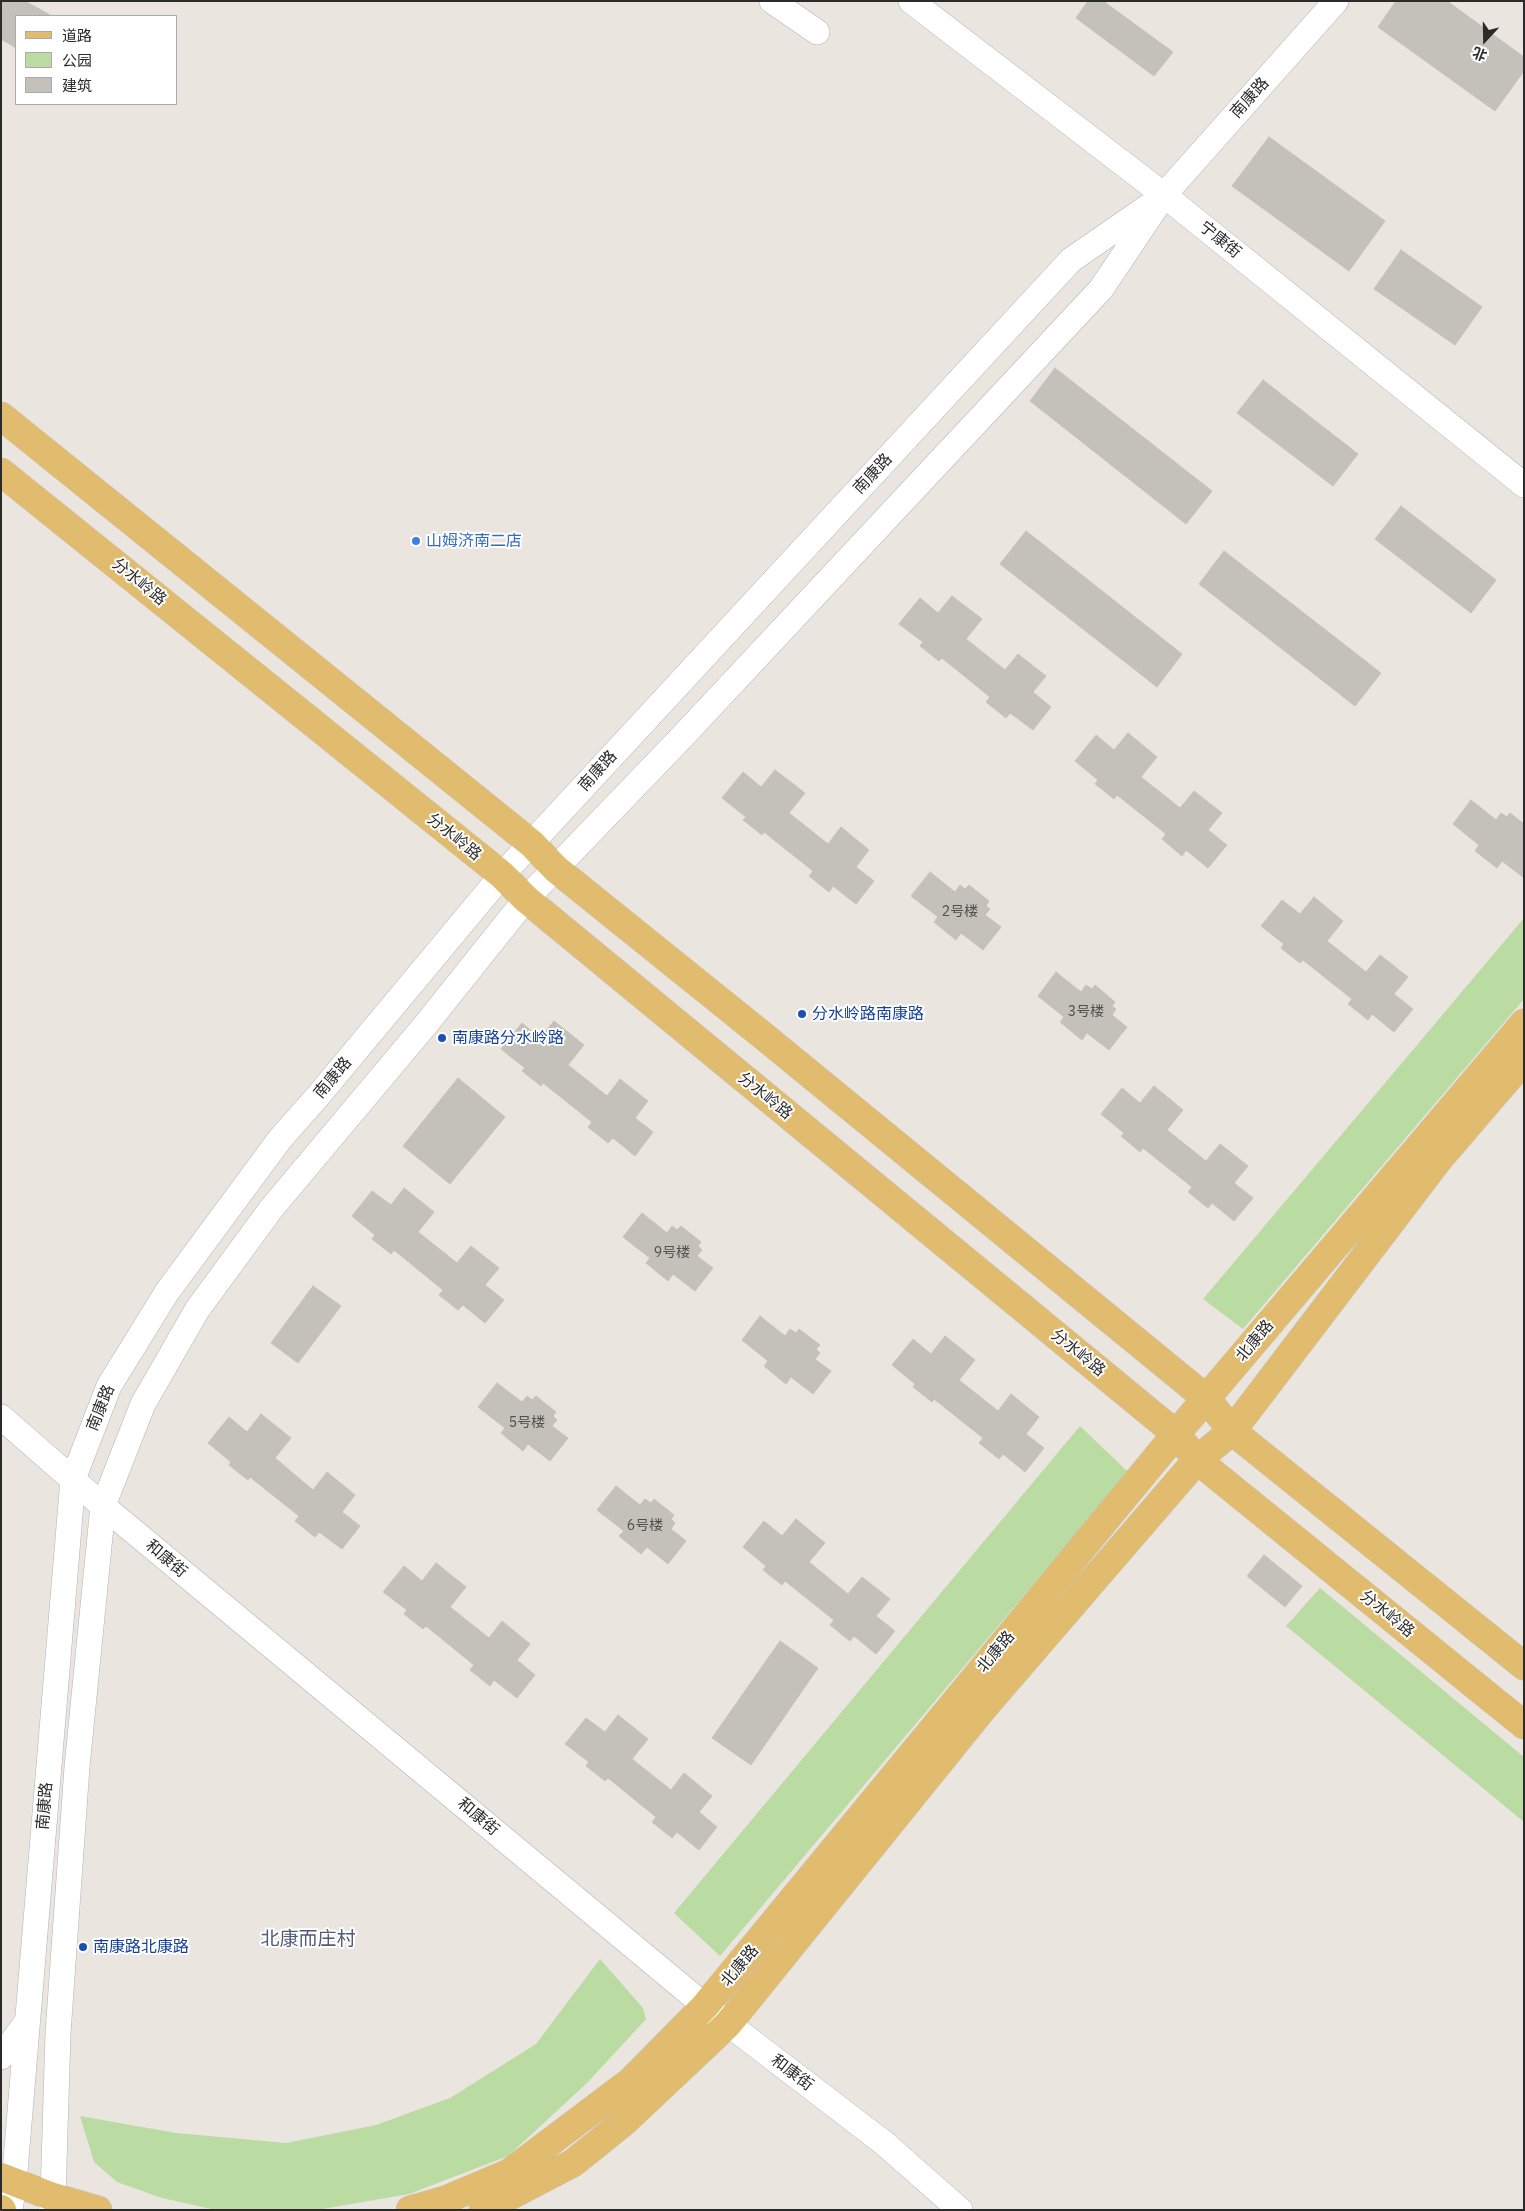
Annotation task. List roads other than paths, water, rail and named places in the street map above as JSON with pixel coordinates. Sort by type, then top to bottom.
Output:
[{"type":"main road","points":[[1,416],[532,844],[556,869],[1207,1399],[1232,1431],[1524,1666]]},
{"type":"main road","name":"分水岭路","points":[[1,472],[502,875],[526,899],[1176,1434],[1197,1460],[1524,1725]]},
{"type":"main road","name":"北康路","points":[[410,2210],[445,2200],[509,2174],[631,2081],[705,2006],[1176,1434],[1524,1023]]},
{"type":"main road","name":"北康路","points":[[483,2210],[573,2163],[624,2122],[728,2024],[985,1706],[1197,1460],[1232,1431],[1439,1159],[1524,1060]]},
{"type":"main road","points":[[8,2180],[52,2203],[98,2210]]},
{"type":"street","points":[[772,1],[817,32]]},
{"type":"street","name":"宁康街","points":[[911,1],[1164,195],[1524,485]]},
{"type":"street","name":"南康路","points":[[52,2203],[58,2033],[76,1767],[103,1506],[143,1404],[197,1310],[271,1209],[427,1023],[526,899],[681,738],[1101,289],[1164,195],[1336,1]]},
{"type":"street","name":"南康路","points":[[10,2210],[8,2180],[26,2024],[73,1479],[109,1386],[167,1292],[280,1139],[502,875],[1071,260],[1164,195]]},
{"type":"street","name":"和康街","points":[[1,1417],[103,1506],[705,2006],[884,2143],[960,2210]]},
{"type":"street","points":[[1,2057],[26,2024]]},
{"type":"place","name":"山姆济南二店","points":[[416,541]]},
{"type":"place","name":"分水岭路南康路","points":[[802,1014]]},
{"type":"place","name":"南康路分水岭路","points":[[442,1038]]},
{"type":"place","name":"南康路北康路","points":[[83,1947]]},
{"type":"district","name":"北康而庄村","points":[[308,1940]]}]
